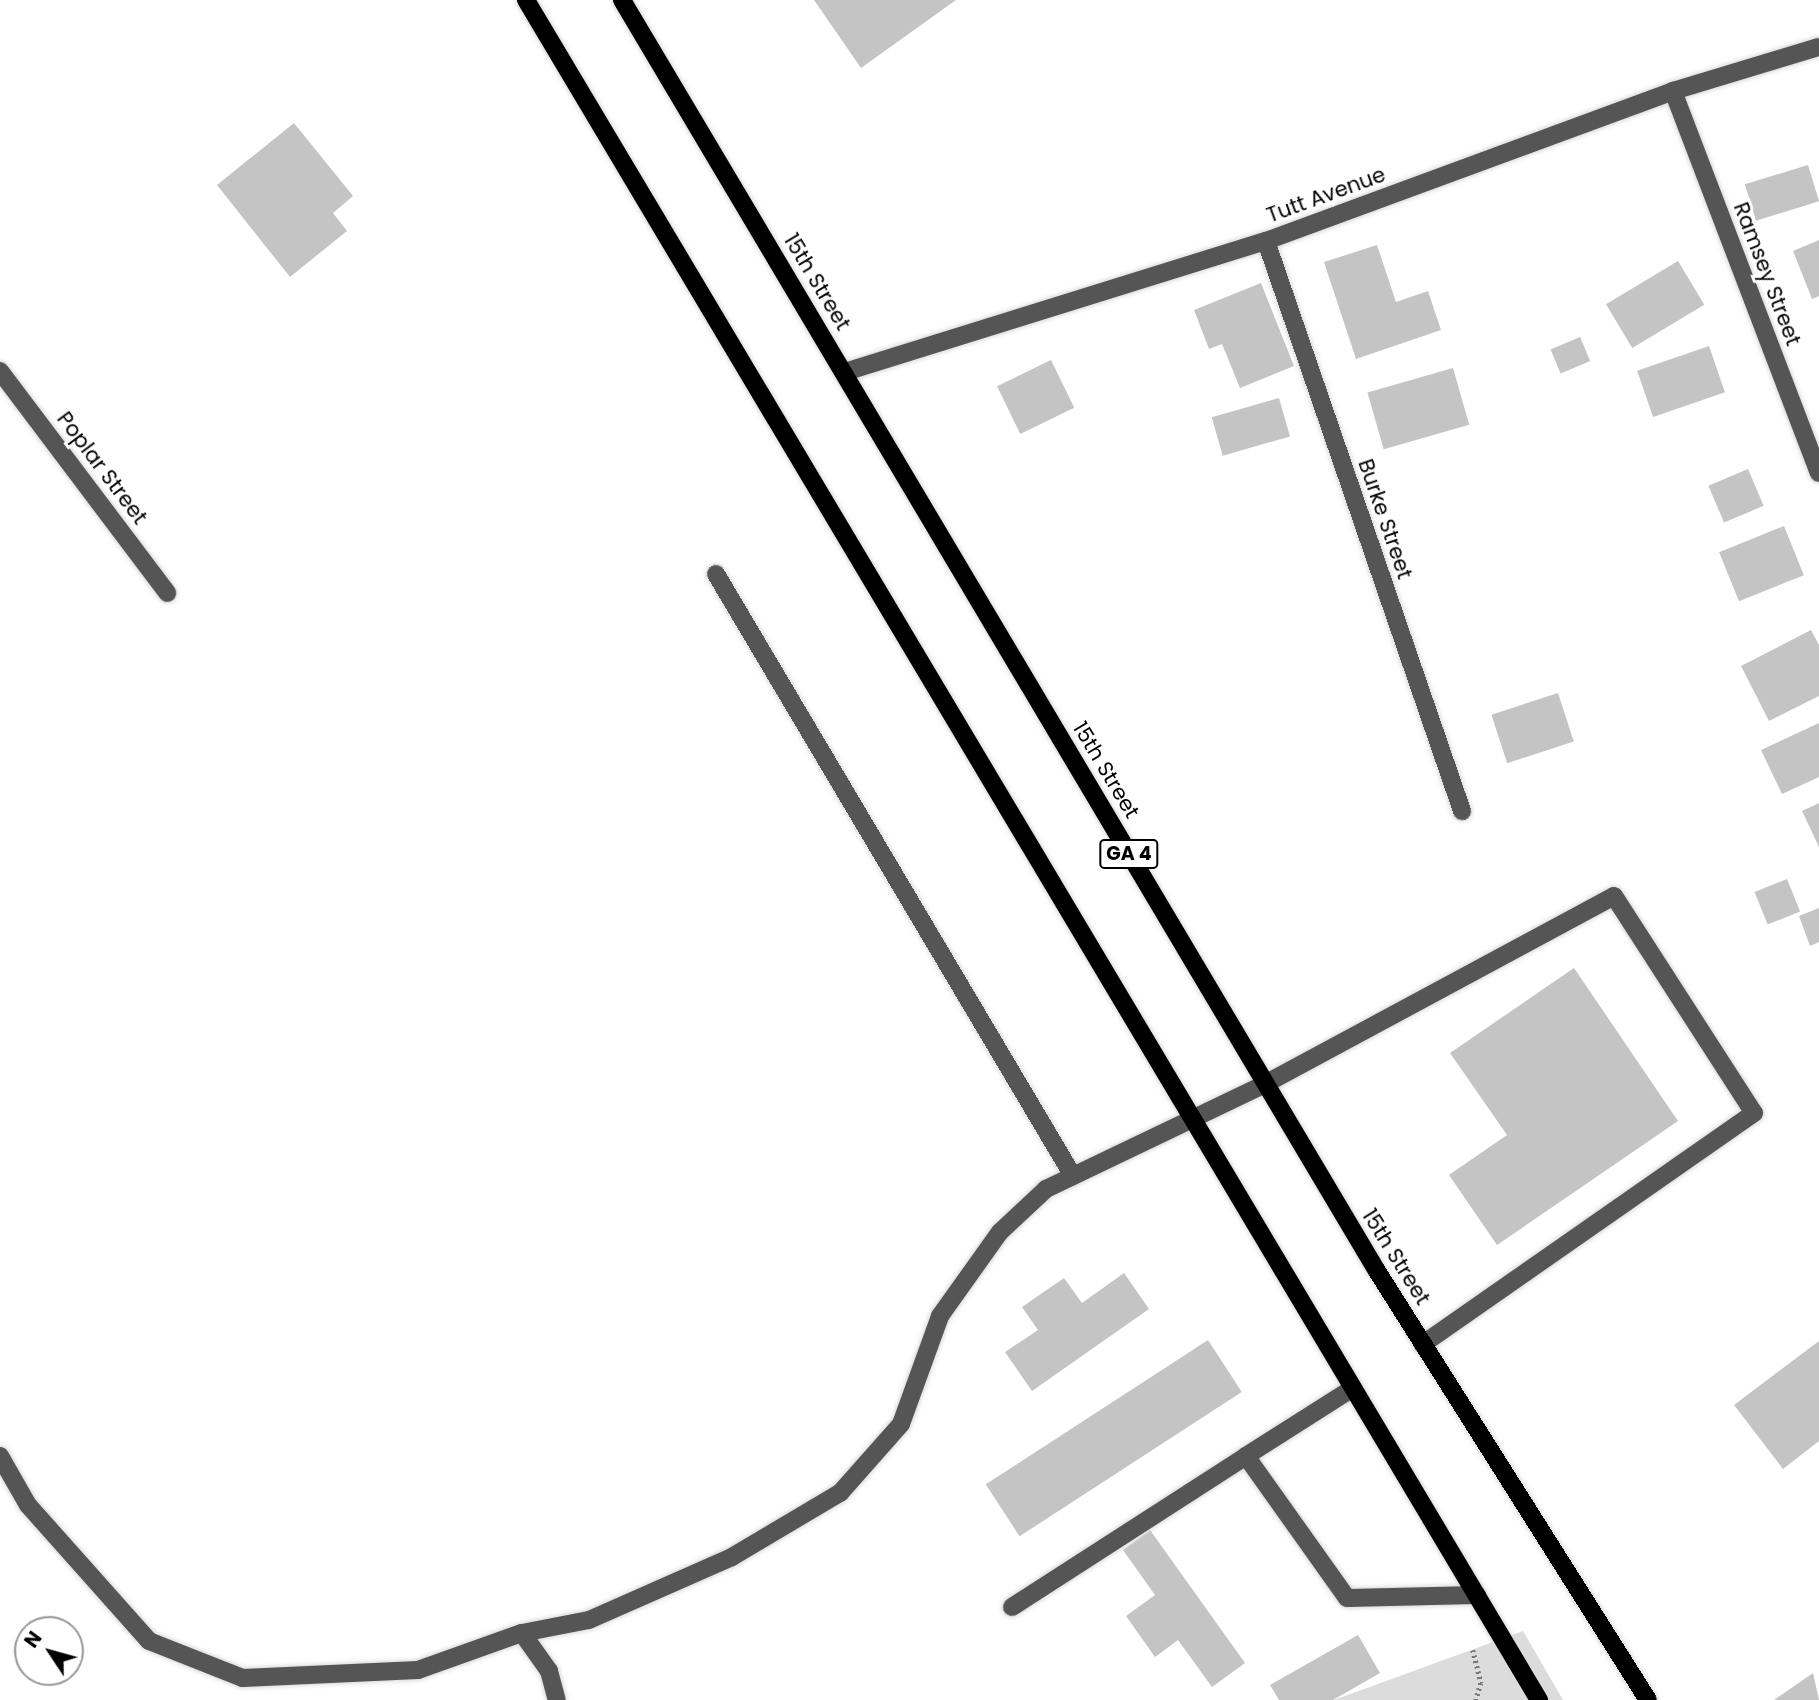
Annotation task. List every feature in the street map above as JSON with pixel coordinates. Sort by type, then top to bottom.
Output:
[{"type":"main road","points":[[526,0],[1539,1700]]},
{"type":"main road","name":"15th Street","points":[[622,0],[1265,1084],[1423,1344],[1648,1700]]},
{"type":"street","name":"Tutt Avenue","points":[[845,372],[1266,241],[1673,91],[1819,47]]},
{"type":"street","name":"Ramsey Street","points":[[1673,91],[1819,473]]},
{"type":"street","name":"Burke Street","points":[[1266,241],[1462,811]]},
{"type":"street","name":"Poplar Street","points":[[0,371],[167,593]]},
{"type":"street","points":[[716,574],[1073,1176]]},
{"type":"street","points":[[0,1456],[28,1505],[149,1641],[243,1678],[418,1670],[522,1633],[613,1610],[732,1557],[839,1493],[901,1424],[940,1316],[1000,1232],[1046,1189],[1191,1116],[1265,1084],[1614,896],[1754,1112],[1423,1344]]},
{"type":"street","points":[[1012,1607],[1353,1388]]},
{"type":"street","points":[[1246,1456],[1347,1598],[1477,1595]]},
{"type":"street","points":[[522,1633],[549,1671],[557,1700]]},
{"type":"shaded area","points":[[1523,1631],[1563,1700],[1334,1700]]},
{"type":"building","points":[[814,0],[956,0],[861,68]]},
{"type":"building","points":[[294,123],[353,196],[333,213],[347,231],[290,277],[217,185]]},
{"type":"building","points":[[1808,165],[1819,201],[1756,221],[1745,184]]},
{"type":"building","points":[[1819,240],[1819,296],[1812,299],[1793,251]]},
{"type":"building","points":[[1377,245],[1396,302],[1428,291],[1441,330],[1356,359],[1324,262]]},
{"type":"building","points":[[1678,261],[1704,305],[1632,348],[1606,304]]},
{"type":"building","points":[[1261,283],[1294,366],[1240,388],[1222,344],[1209,349],[1194,310]]},
{"type":"building","points":[[1580,337],[1590,361],[1561,373],[1551,350]]},
{"type":"building","points":[[1709,346],[1725,392],[1653,417],[1637,371]]},
{"type":"building","points":[[1051,360],[1074,408],[1020,434],[997,386]]},
{"type":"building","points":[[1453,368],[1469,425],[1384,449],[1367,393]]},
{"type":"building","points":[[1279,398],[1290,436],[1223,456],[1212,417]]},
{"type":"building","points":[[1748,469],[1764,506],[1724,523],[1708,486]]},
{"type":"building","points":[[1784,526],[1804,575],[1739,601],[1719,552]]},
{"type":"building","points":[[1811,630],[1819,645],[1819,696],[1769,721],[1741,666]]},
{"type":"building","points":[[1558,693],[1574,742],[1507,763],[1491,715]]},
{"type":"building","points":[[1819,723],[1819,777],[1782,794],[1761,750]]},
{"type":"building","points":[[1819,803],[1819,847],[1802,811]]},
{"type":"building","points":[[1787,879],[1800,911],[1768,925],[1755,892]]},
{"type":"building","points":[[1819,908],[1819,942],[1810,946],[1799,916]]},
{"type":"building","points":[[1574,968],[1678,1121],[1497,1245],[1449,1175],[1507,1135],[1450,1053]]},
{"type":"building","points":[[1124,1273],[1149,1309],[1032,1391],[1005,1352],[1038,1330],[1022,1307],[1064,1278],[1082,1303]]},
{"type":"building","points":[[1208,1340],[1242,1392],[1020,1536],[986,1484]]},
{"type":"building","points":[[1819,1341],[1819,1441],[1783,1469],[1734,1405]]},
{"type":"building","points":[[1150,1530],[1245,1663],[1212,1687],[1178,1640],[1155,1657],[1126,1616],[1155,1595],[1123,1550]]},
{"type":"building","points":[[1358,1635],[1380,1673],[1333,1700],[1279,1700],[1270,1685]]},
{"type":"building","points":[[1813,1673],[1819,1700],[1774,1700]]}]
